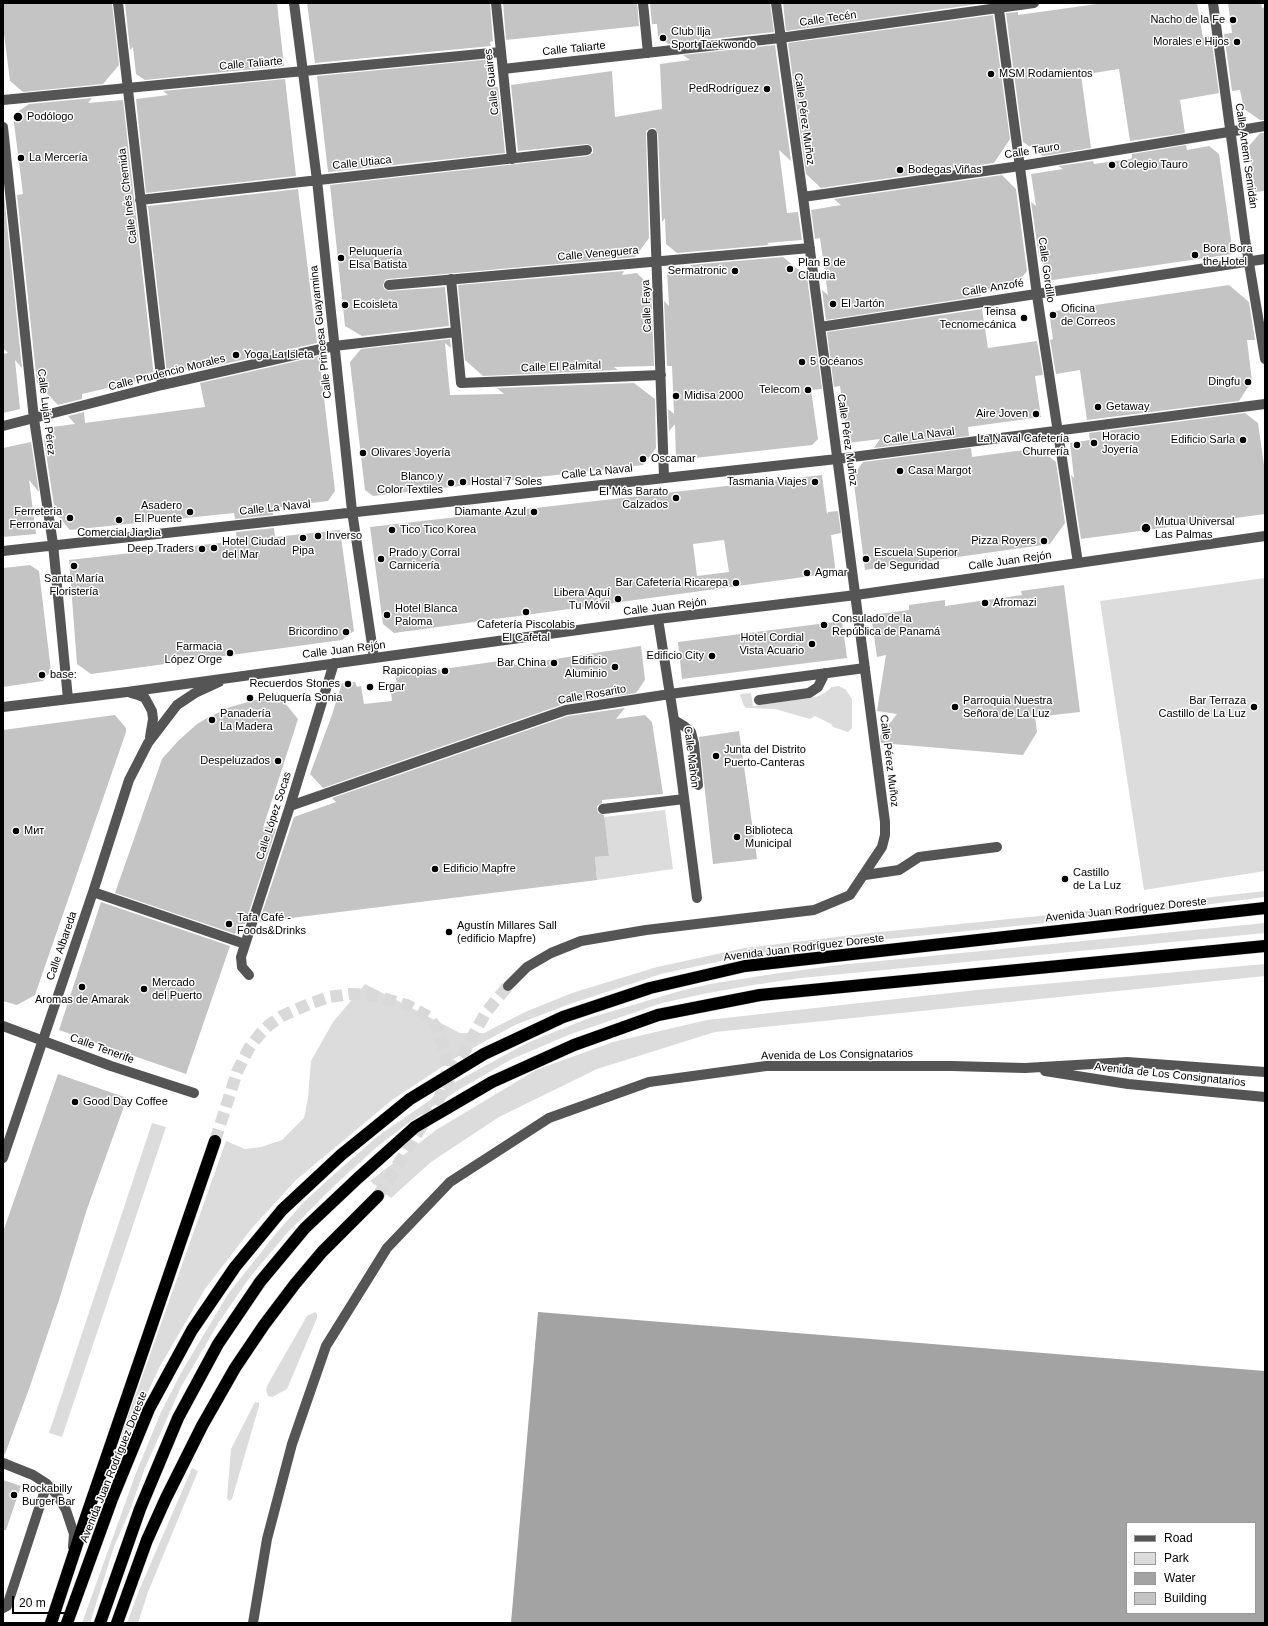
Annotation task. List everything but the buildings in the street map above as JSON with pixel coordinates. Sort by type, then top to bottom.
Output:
[{"type":"highway","name":"Avenida Juan Rodríguez Doreste","points":[[67,1623],[112,1499],[149,1409],[192,1330],[235,1267],[282,1210],[341,1155],[410,1099],[484,1054],[563,1017],[643,990],[745,966],[1265,908]]},
{"type":"highway","points":[[100,1623],[140,1509],[178,1418],[218,1344],[260,1282],[306,1228],[358,1178],[415,1127],[492,1082],[574,1045],[658,1015],[760,994],[1265,946]]},
{"type":"highway","points":[[51,1623],[215,1141]]},
{"type":"highway","points":[[117,1623],[147,1540],[166,1498],[202,1426],[235,1368],[264,1325],[295,1284],[322,1252],[378,1196]]},
{"type":"street","name":"Calle Inés Chemida","points":[[118,3],[162,385]]},
{"type":"street","name":"Calle Princesa Guayarmina","points":[[294,3],[317,180],[352,511],[374,658]]},
{"type":"street","name":"Calle Guaires","points":[[496,3],[512,159]]},
{"type":"street","points":[[643,3],[648,53]]},
{"type":"street","name":"Calle Pérez Muñoz","points":[[508,986],[527,967],[551,953],[581,941],[646,930],[814,910],[850,895],[865,875],[882,847],[885,835],[885,822],[810,248],[776,3]]},
{"type":"street","name":"Calle Tecén","points":[[648,53],[780,38],[998,5],[1034,3]]},
{"type":"street","name":"Calle Artemi Semidán","points":[[1213,3],[1249,261],[1265,359]]},
{"type":"street","name":"Calle Gordillo","points":[[998,5],[1037,294],[1078,563]]},
{"type":"street","name":"Calle Taliarte","points":[[3,100],[501,52]]},
{"type":"street","name":"Calle Taliarte","points":[[503,69],[648,53]]},
{"type":"street","name":"Calle Tauro","points":[[803,196],[1020,166],[1265,126]]},
{"type":"street","name":"Calle Luján Pérez","points":[[3,127],[34,419],[53,544],[68,699]]},
{"type":"street","name":"Calle Faya","points":[[652,134],[664,477]]},
{"type":"street","name":"Calle Utiaca","points":[[140,200],[587,150]]},
{"type":"street","name":"Calle Veneguera","points":[[389,285],[657,260],[810,248]]},
{"type":"street","name":"Calle Anzofé","points":[[820,327],[1265,259]]},
{"type":"street","points":[[451,279],[456,332]]},
{"type":"street","name":"Calle Prudencio Morales","points":[[3,426],[162,385],[334,346],[456,332]]},
{"type":"street","name":"Calle El Palmital","points":[[456,332],[461,383],[661,375]]},
{"type":"street","name":"Calle La Naval","points":[[3,551],[53,544],[352,511],[837,459],[1265,404]]},
{"type":"street","name":"Calle Juan Rejón","points":[[3,707],[127,692],[658,619],[856,595],[1265,536]]},
{"type":"street","name":"Calle Mahón","points":[[658,619],[674,720],[697,898]]},
{"type":"street","name":"Calle López Socas","points":[[249,975],[242,967],[241,957],[334,663]]},
{"type":"street","name":"Calle Rosarito","points":[[290,806],[566,710],[670,694],[865,668]]},
{"type":"street","points":[[759,700],[809,693],[818,687],[825,673]]},
{"type":"street","name":"Calle Albareda","points":[[3,1158],[93,892],[128,780],[140,755],[177,705],[195,693],[230,677]]},
{"type":"street","name":"Calle Albareda","points":[[127,692],[145,698],[152,711],[152,730],[148,743]]},
{"type":"street","points":[[674,720],[691,732],[694,744],[698,785]]},
{"type":"street","points":[[603,809],[684,799]]},
{"type":"street","points":[[865,875],[899,870],[919,857],[997,847]]},
{"type":"street","points":[[93,892],[245,944]]},
{"type":"street","name":"Calle Tenerife","points":[[3,1026],[111,1066],[194,1093]]},
{"type":"street","name":"Avenida de Los Consignatarios","points":[[253,1623],[267,1539],[292,1444],[326,1346],[387,1248],[450,1182],[549,1118],[649,1082],[766,1066],[952,1066],[1025,1068],[1127,1062],[1265,1072]]},
{"type":"street","name":"Avenida de Los Consignatarios","points":[[1025,1068],[1128,1084],[1265,1097]]},
{"type":"street","points":[[3,1463],[33,1475],[48,1484],[57,1495],[66,1510],[74,1534],[72,1559]]},
{"type":"street","points":[[3,1608],[6,1606],[48,1484]]},
{"type":"green space","points":[[1265,578],[1265,871],[1144,890],[1100,601]]},
{"type":"green space","points":[[839,686],[846,690],[852,699],[852,728],[848,732],[833,727],[831,724],[815,716],[810,719],[775,709],[746,708],[740,694],[751,693],[753,706],[816,697],[832,687]]},
{"type":"green space","points":[[665,810],[673,869],[597,880],[595,857],[609,856],[604,817]]},
{"type":"green space","points":[[1265,891],[1265,897],[1143,913],[820,946],[749,955],[661,974],[567,1005],[515,1025],[460,1055],[392,1100],[296,1180],[252,1228],[205,1289],[159,1368],[125,1442],[123,1445],[120,1442],[226,1141],[245,1149],[261,1147],[282,1140],[304,1118],[308,1098],[311,1061],[333,1022],[365,984],[460,1033],[484,1033],[525,1012],[572,993],[657,967],[745,948],[870,933],[1089,911]]},
{"type":"green space","points":[[1265,923],[1265,933],[801,978],[703,994],[662,1003],[571,1034],[512,1059],[460,1089],[407,1124],[378,1146],[335,1185],[288,1232],[250,1277],[219,1322],[181,1387],[145,1468],[130,1510],[114,1547],[90,1623],[82,1623],[136,1473],[161,1412],[182,1371],[228,1294],[278,1231],[304,1202],[378,1136],[459,1080],[527,1043],[589,1018],[680,991],[710,984],[839,965]]},
{"type":"green space","points":[[1265,964],[1265,976],[715,1032],[597,1069],[499,1117],[431,1162],[391,1198],[370,1181],[436,1130],[536,1070],[613,1042],[707,1020],[977,990]]},
{"type":"green space","points":[[152,1123],[166,1127],[62,1437],[49,1433]]},
{"type":"green space","points":[[315,1312],[317,1314],[317,1318],[287,1389],[272,1397],[268,1396],[266,1390],[268,1384],[307,1316]]},
{"type":"green space","points":[[255,1402],[259,1403],[259,1406],[232,1499],[229,1501],[227,1498],[231,1449]]},
{"type":"green space","points":[[192,1468],[198,1471],[148,1592],[138,1623],[127,1623],[140,1588]]},
{"type":"water","points":[[538,1312],[1265,1371],[1265,1623],[511,1623]]},
{"type":"tunnel","points":[[378,1196],[440,1097],[486,1012],[508,986]]},
{"type":"tunnel","points":[[215,1141],[237,1072],[249,1048],[260,1034],[269,1025],[282,1016],[329,997],[350,994],[371,995],[407,1005],[429,1017],[438,1030],[446,1055],[447,1071],[440,1097]]},
{"type":"place","name":"Nacho de la Fe","points":[[1233,20]]},
{"type":"place","name":"Club Ilja Sport Taekwondo","points":[[663,38]]},
{"type":"place","name":"Morales e Hijos","points":[[1237,42]]},
{"type":"place","name":"MSM Rodamientos","points":[[991,74]]},
{"type":"place","name":"PedRodríguez","points":[[767,89]]},
{"type":"place","name":"Podólogo","points":[[18,117]]},
{"type":"place","name":"La Mercería","points":[[21,158]]},
{"type":"place","name":"Colegio Tauro","points":[[1112,165]]},
{"type":"place","name":"Bodegas Viñas","points":[[900,170]]},
{"type":"place","name":"Bora Bora the Hotel","points":[[1195,255]]},
{"type":"place","name":"Peluquería Elsa Batista","points":[[341,258]]},
{"type":"place","name":"Plan B de Claudia","points":[[790,269]]},
{"type":"place","name":"Sermatronic","points":[[735,271]]},
{"type":"place","name":"El Jartón","points":[[833,304]]},
{"type":"place","name":"Ecoisleta","points":[[345,305]]},
{"type":"place","name":"Oficina de Correos","points":[[1053,315]]},
{"type":"place","name":"Teinsa Tecnomecánica","points":[[1024,318]]},
{"type":"place","name":"Yoga La Isleta","points":[[236,355]]},
{"type":"place","name":"5 Océanos","points":[[802,362]]},
{"type":"place","name":"Dingfu","points":[[1248,382]]},
{"type":"place","name":"Telecom","points":[[808,390]]},
{"type":"place","name":"Midisa 2000","points":[[676,396]]},
{"type":"place","name":"Getaway","points":[[1098,407]]},
{"type":"place","name":"Aire Joven","points":[[1036,414]]},
{"type":"place","name":"Edificio Sarla","points":[[1243,440]]},
{"type":"place","name":"Horacio Joyería","points":[[1094,443]]},
{"type":"place","name":"La Naval Cafetería Churrería","points":[[1077,445]]},
{"type":"place","name":"Olivares Joyería","points":[[363,453]]},
{"type":"place","name":"Oscamar","points":[[643,459]]},
{"type":"place","name":"Casa Margot","points":[[900,471]]},
{"type":"place","name":"Hostal 7 Soles","points":[[463,482]]},
{"type":"place","name":"Tasmania Viajes","points":[[815,482]]},
{"type":"place","name":"Blanco y Color Textiles","points":[[451,483]]},
{"type":"place","name":"El Más Barato Calzados","points":[[676,498]]},
{"type":"place","name":"Asadero El Puente","points":[[190,512]]},
{"type":"place","name":"Diamante Azul","points":[[534,512]]},
{"type":"place","name":"Ferreteria Ferronaval","points":[[70,518]]},
{"type":"place","name":"Comercial Jia Jia","points":[[119,520]]},
{"type":"place","name":"Mutua Universal Las Palmas","points":[[1146,528]]},
{"type":"place","name":"Tico Tico Korea","points":[[392,530]]},
{"type":"place","name":"Inverso","points":[[318,536]]},
{"type":"place","name":"Pipa","points":[[303,538]]},
{"type":"place","name":"Pizza Royers","points":[[1044,541]]},
{"type":"place","name":"Hotel Ciudad del Mar","points":[[214,548]]},
{"type":"place","name":"Deep Traders","points":[[202,549]]},
{"type":"place","name":"Prado y Corral Carnicería","points":[[381,559]]},
{"type":"place","name":"Escuela Superior de Seguridad","points":[[866,559]]},
{"type":"place","name":"Santa María Floristería","points":[[74,566]]},
{"type":"place","name":"Agmar","points":[[807,573]]},
{"type":"place","name":"Bar Cafetería Ricarepa","points":[[736,583]]},
{"type":"place","name":"Libera Aquí Tu Móvil","points":[[618,599]]},
{"type":"place","name":"Afromazi","points":[[985,603]]},
{"type":"place","name":"Cafetería Piscolabis El Cafetal","points":[[526,612]]},
{"type":"place","name":"Hotel Blanca Paloma","points":[[387,615]]},
{"type":"place","name":"Consulado de la República de Panamá","points":[[824,625]]},
{"type":"place","name":"Bricordino","points":[[346,632]]},
{"type":"place","name":"Hotel Cordial Vista Acuario","points":[[812,644]]},
{"type":"place","name":"Farmacia López Orge","points":[[230,653]]},
{"type":"place","name":"Edificio City","points":[[712,656]]},
{"type":"place","name":"Bar China","points":[[554,663]]},
{"type":"place","name":"Edificio Aluminio","points":[[615,667]]},
{"type":"place","name":"Rapicopias","points":[[445,671]]},
{"type":"place","name":"base:","points":[[42,675]]},
{"type":"place","name":"Recuerdos Stones","points":[[348,684]]},
{"type":"place","name":"Ergar","points":[[370,687]]},
{"type":"place","name":"Peluquería Sonia","points":[[250,698]]},
{"type":"place","name":"Parroquia Nuestra Señora de La Luz","points":[[955,707]]},
{"type":"place","name":"Bar Terraza Castillo de La Luz","points":[[1254,707]]},
{"type":"place","name":"Panadería La Madera","points":[[212,720]]},
{"type":"place","name":"Junta del Distrito Puerto-Canteras","points":[[716,756]]},
{"type":"place","name":"Despeluzados","points":[[278,761]]},
{"type":"place","name":"Мит","points":[[16,831]]},
{"type":"place","name":"Biblioteca Municipal","points":[[737,837]]},
{"type":"place","name":"Edificio Mapfre","points":[[435,869]]},
{"type":"place","name":"Castillo de La Luz","points":[[1065,879]]},
{"type":"place","name":"Tafa Café - Foods&Drinks","points":[[229,924]]},
{"type":"place","name":"Agustín Millares Sall (edificio Mapfre)","points":[[449,932]]},
{"type":"place","name":"Aromas de Amarak","points":[[82,987]]},
{"type":"place","name":"Mercado del Puerto","points":[[144,989]]},
{"type":"place","name":"Good Day Coffee","points":[[75,1102]]},
{"type":"place","name":"Rockabilly Burger Bar","points":[[14,1495]]}]
